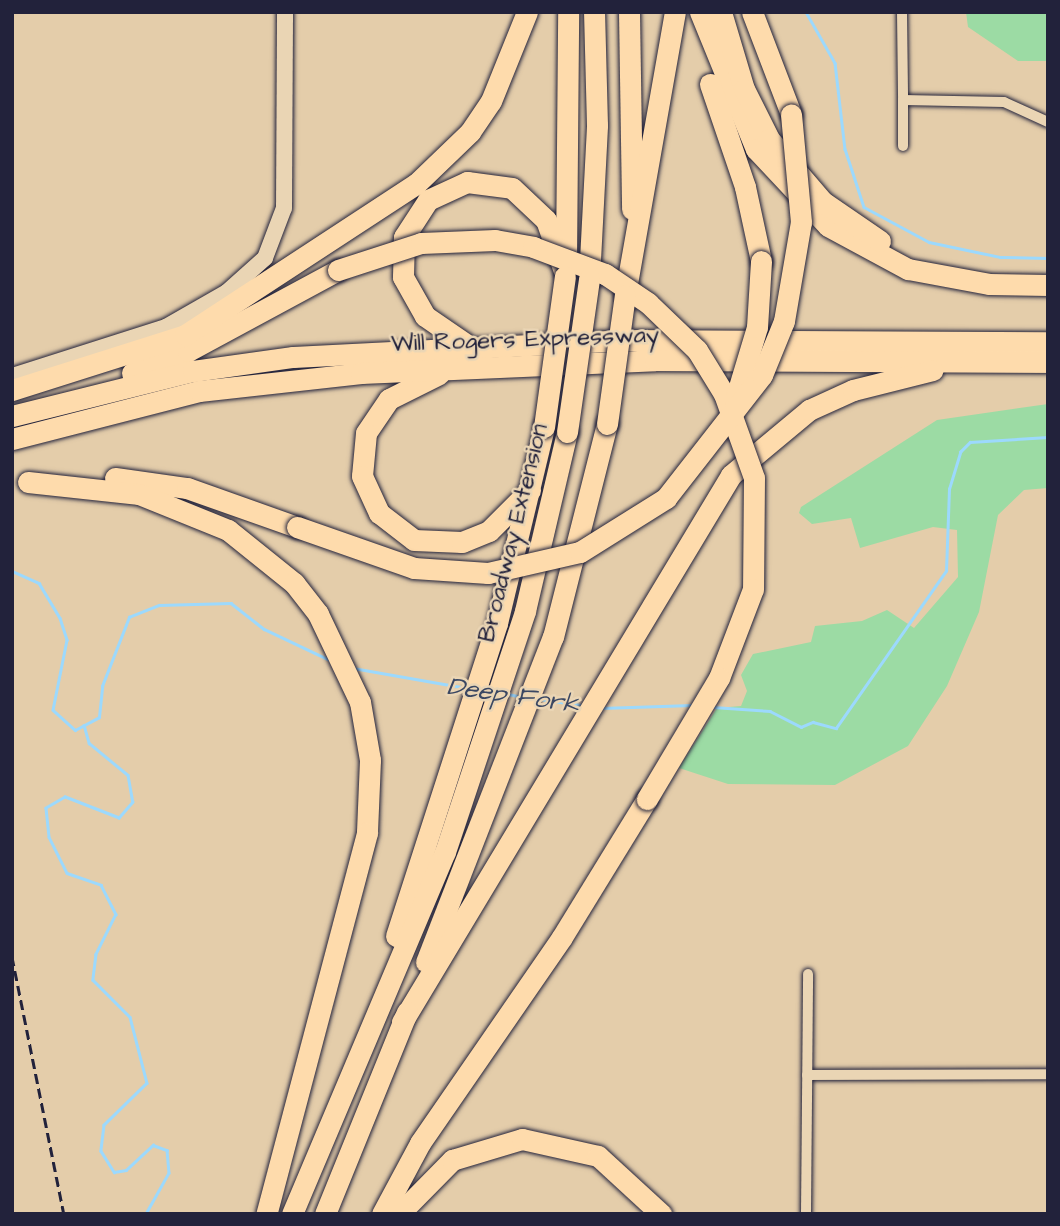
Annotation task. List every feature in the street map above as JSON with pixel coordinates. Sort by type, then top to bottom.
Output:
[{"type":"highway","points":[[12,390],[185,335],[415,184],[470,132],[491,101],[527,12]]},
{"type":"highway","points":[[292,1214],[363,1039],[497,623],[532,487],[544,428],[565,276],[568,12]]},
{"type":"highway","name":"Broadway Extension","points":[[363,1039],[445,852],[519,630],[568,432],[589,279],[597,136],[594,12]]},
{"type":"highway","points":[[625,295],[633,171],[629,12]]},
{"type":"highway","points":[[325,1214],[506,763],[552,637],[607,424],[625,295],[664,93],[675,12]]},
{"type":"highway","points":[[685,12],[745,187],[761,261],[752,352],[713,442]]},
{"type":"highway","points":[[700,12],[743,127],[773,172],[811,213],[908,269],[989,284],[1048,285]]},
{"type":"highway","points":[[721,12],[756,116],[817,196],[909,256],[989,284]]},
{"type":"highway","points":[[20,484],[80,477],[150,481],[297,527],[414,568],[488,573],[532,567],[580,552],[637,522],[684,481],[768,363],[796,277],[801,204],[792,114],[752,12]]},
{"type":"highway","points":[[470,347],[425,316],[403,277],[404,237],[428,200],[467,182],[512,188],[546,220],[565,276]]},
{"type":"highway","points":[[65,400],[188,351],[338,270],[421,243],[495,240],[533,247],[605,274],[648,303],[696,350],[724,394],[754,478],[753,589],[719,678],[562,937],[420,1143],[382,1214]]},
{"type":"highway","points":[[402,1022],[718,492],[774,433],[853,390],[966,352],[1048,329]]},
{"type":"highway","name":"Will Rogers Expressway","points":[[12,416],[65,400],[244,363],[470,347],[695,339],[966,352],[1048,362]]},
{"type":"highway","name":"Will Rogers Expressway","points":[[12,439],[199,390],[450,369],[655,360],[966,352],[1048,342]]},
{"type":"highway","points":[[450,369],[399,393],[372,420],[362,448],[362,476],[379,513],[414,540],[461,542],[489,531],[532,487]]},
{"type":"highway","points":[[20,484],[128,492],[185,508],[259,552],[293,583],[318,614],[351,679],[367,733],[371,785],[367,833],[266,1214]]},
{"type":"highway","points":[[399,1214],[452,1160],[523,1139],[598,1156],[660,1214]]},
{"type":"street","points":[[12,376],[136,338],[201,309],[265,258],[284,208],[285,12]]},
{"type":"street","points":[[902,12],[903,146]]},
{"type":"street","points":[[903,100],[1004,102],[1048,121]]},
{"type":"street","points":[[806,1214],[808,974]]},
{"type":"street","points":[[807,1076],[1048,1074]]},
{"type":"green space","points":[[966,12],[1048,12],[1048,61],[1018,61],[968,27]]},
{"type":"green space","points":[[1048,404],[1048,488],[1024,490],[998,515],[979,612],[947,686],[908,746],[835,785],[728,784],[679,768],[717,708],[741,706],[747,691],[741,675],[753,654],[811,642],[815,626],[862,621],[887,610],[914,628],[958,577],[957,530],[933,527],[860,548],[851,518],[812,524],[799,513],[801,507],[937,420]]},
{"type":"waterway","points":[[806,12],[835,63],[845,149],[864,207],[929,242],[1000,257],[1048,258]]},
{"type":"waterway","name":"Deep Fork","points":[[713,707],[770,711],[801,727],[813,722],[836,728],[946,571],[949,489],[960,452],[970,442],[1048,437]]},
{"type":"waterway","name":"Deep Fork","points":[[12,571],[39,583],[60,618],[67,640],[53,710],[75,730],[99,717],[102,686],[129,617],[159,605],[231,603],[264,629],[330,660]]},
{"type":"waterway","name":"Deep Fork","points":[[353,668],[466,688]]},
{"type":"waterway","name":"Deep Fork","points":[[508,694],[522,697]]},
{"type":"waterway","name":"Deep Fork","points":[[539,699],[581,705]]},
{"type":"waterway","name":"Deep Fork","points":[[601,708],[692,705]]},
{"type":"waterway","points":[[84,725],[89,743],[128,775],[133,802],[119,818],[65,797],[46,808],[49,837],[67,873],[101,885],[116,914],[96,954],[93,980],[130,1017],[147,1083],[104,1125],[101,1151],[114,1172],[126,1170],[153,1145],[167,1150],[169,1173],[146,1214]]},
{"type":"railway","points":[[12,956],[64,1214]]}]
